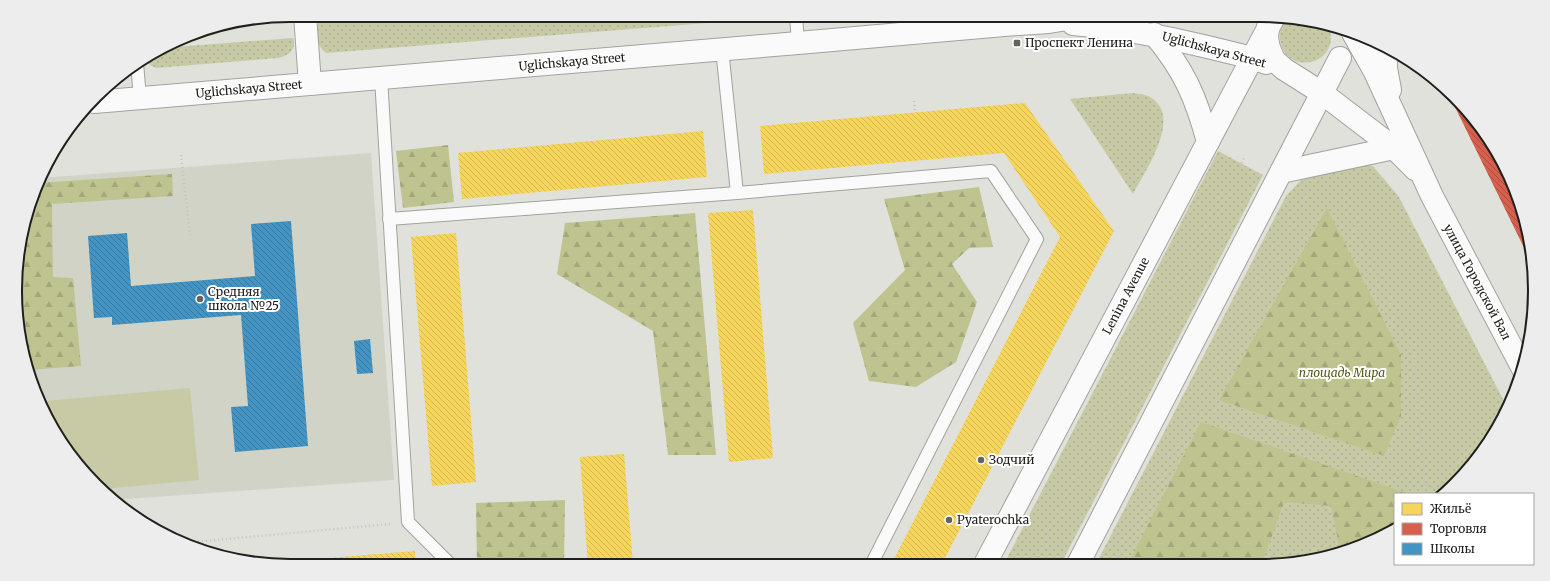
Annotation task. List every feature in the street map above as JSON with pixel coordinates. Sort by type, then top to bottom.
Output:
[{"type":"main road","points":[[306,22],[310,84]]},
{"type":"main road","name":"Uglichskaya Street","points":[[101,101],[798,43],[986,22]]},
{"type":"main road","name":"Uglichskaya Street","points":[[1050,22],[1098,26],[1154,34],[1252,58],[1289,73]]},
{"type":"main road","points":[[1271,23],[1268,38],[1269,48],[1274,60],[1289,73],[1307,77],[1319,75],[1331,68],[1351,41]]},
{"type":"main road","name":"Lenina Avenue","points":[[987,559],[1271,23]]},
{"type":"main road","points":[[1154,34],[1170,54],[1188,84],[1200,112],[1208,142]]},
{"type":"main road","points":[[1081,559],[1322,93],[1351,41]]},
{"type":"main road","name":"улица Городской Вал","points":[[1351,41],[1394,113],[1432,196],[1519,360]]},
{"type":"main road","points":[[1386,54],[1386,68],[1394,113]]},
{"type":"main road","name":"улица Городской Вал","points":[[1289,73],[1322,93],[1394,148],[1417,172],[1432,196]]},
{"type":"main road","points":[[1281,172],[1394,148]]},
{"type":"lane","points":[[796,22],[798,43]]},
{"type":"lane","points":[[722,49],[737,193]]},
{"type":"lane","points":[[138,69],[140,98]]},
{"type":"lane","points":[[381,78],[408,522],[445,559]]},
{"type":"lane","points":[[389,219],[737,193],[991,171],[1038,239],[874,559]]},
{"type":"path","points":[[914,101],[916,113]]},
{"type":"path","points":[[181,155],[190,235]]},
{"type":"path","points":[[1036,559],[1244,158]]},
{"type":"path","points":[[1344,179],[1351,178],[1346,205],[1413,352],[1426,493]]},
{"type":"path","points":[[1119,559],[1308,188]]},
{"type":"path","points":[[1195,408],[1439,490]]},
{"type":"path","points":[[195,542],[408,522]]},
{"type":"shaded area","name":"Средняя школа №25","points":[[371,153],[394,480],[122,499],[113,492],[77,454],[58,425],[42,393],[27,343],[24,326],[22,290],[24,255],[36,204],[47,178]]},
{"type":"green space","points":[[319,22],[719,22],[326,53],[316,38],[316,30]]},
{"type":"green space","points":[[1283,23],[1295,24],[1330,31],[1331,38],[1328,50],[1321,57],[1312,62],[1301,62],[1291,59],[1284,51],[1280,38],[1280,30]]},
{"type":"green space","points":[[293,38],[294,42],[291,52],[285,56],[277,58],[156,68],[148,63],[179,47]]},
{"type":"green space","points":[[1133,93],[1148,96],[1159,104],[1163,116],[1163,129],[1153,157],[1133,194],[1070,99]]},
{"type":"green space","points":[[448,145],[454,202],[403,208],[396,151]]},
{"type":"green space","points":[[1218,151],[1263,175],[1064,559],[1007,559]]},
{"type":"green space","name":"площадь Мира","points":[[1357,161],[1373,166],[1399,197],[1504,401],[1492,425],[1473,454],[1436,493],[1394,493],[1394,523],[1362,539],[1346,545],[1295,557],[1260,559],[1099,559],[1286,196],[1304,177]]},
{"type":"green space","points":[[172,174],[173,196],[52,204],[53,277],[73,278],[81,366],[34,370],[24,326],[22,290],[24,255],[31,221],[45,183]]},
{"type":"green space","points":[[979,187],[993,247],[969,248],[952,264],[977,302],[956,362],[916,387],[869,381],[853,323],[905,270],[884,199]]},
{"type":"green space","points":[[1327,208],[1401,355],[1401,416],[1384,456],[1219,400]]},
{"type":"green space","points":[[695,213],[716,455],[668,455],[653,331],[557,274],[565,223]]},
{"type":"green space","points":[[190,388],[199,480],[109,488],[77,454],[58,425],[46,401]]},
{"type":"green space","points":[[1201,422],[1406,493],[1394,493],[1394,523],[1362,539],[1339,547],[1331,506],[1284,502],[1264,559],[1131,559]]},
{"type":"green space","points":[[565,500],[564,559],[477,559],[476,503]]},
{"type":"building: Жильё","points":[[1025,103],[1114,231],[945,559],[894,559],[1060,237],[1004,153],[764,174],[760,126]]},
{"type":"building: Жильё","points":[[703,131],[707,177],[462,199],[458,153]]},
{"type":"building: Жильё","points":[[753,210],[773,458],[729,462],[708,213]]},
{"type":"building: Жильё","points":[[456,233],[476,482],[432,486],[411,237]]},
{"type":"building: Жильё","points":[[624,454],[633,559],[588,559],[580,457]]},
{"type":"building: Жильё","points":[[415,551],[416,559],[316,559]]},
{"type":"building: Торговля","points":[[1455,107],[1483,141],[1508,188],[1519,221],[1525,250]]},
{"type":"building: Школы","points":[[291,221],[308,446],[235,452],[231,407],[248,406],[241,315],[112,325],[112,317],[94,318],[88,236],[127,233],[131,286],[255,276],[251,224]]},
{"type":"building: Школы","points":[[370,339],[373,373],[357,374],[354,341]]},
{"type":"place","name":"Проспект Ленина","points":[[1017,43]]},
{"type":"place","name":"Средняя школа №25","points":[[200,299]]},
{"type":"place","name":"Зодчий","points":[[981,460]]},
{"type":"place","name":"Pyaterochka","points":[[949,520]]}]
